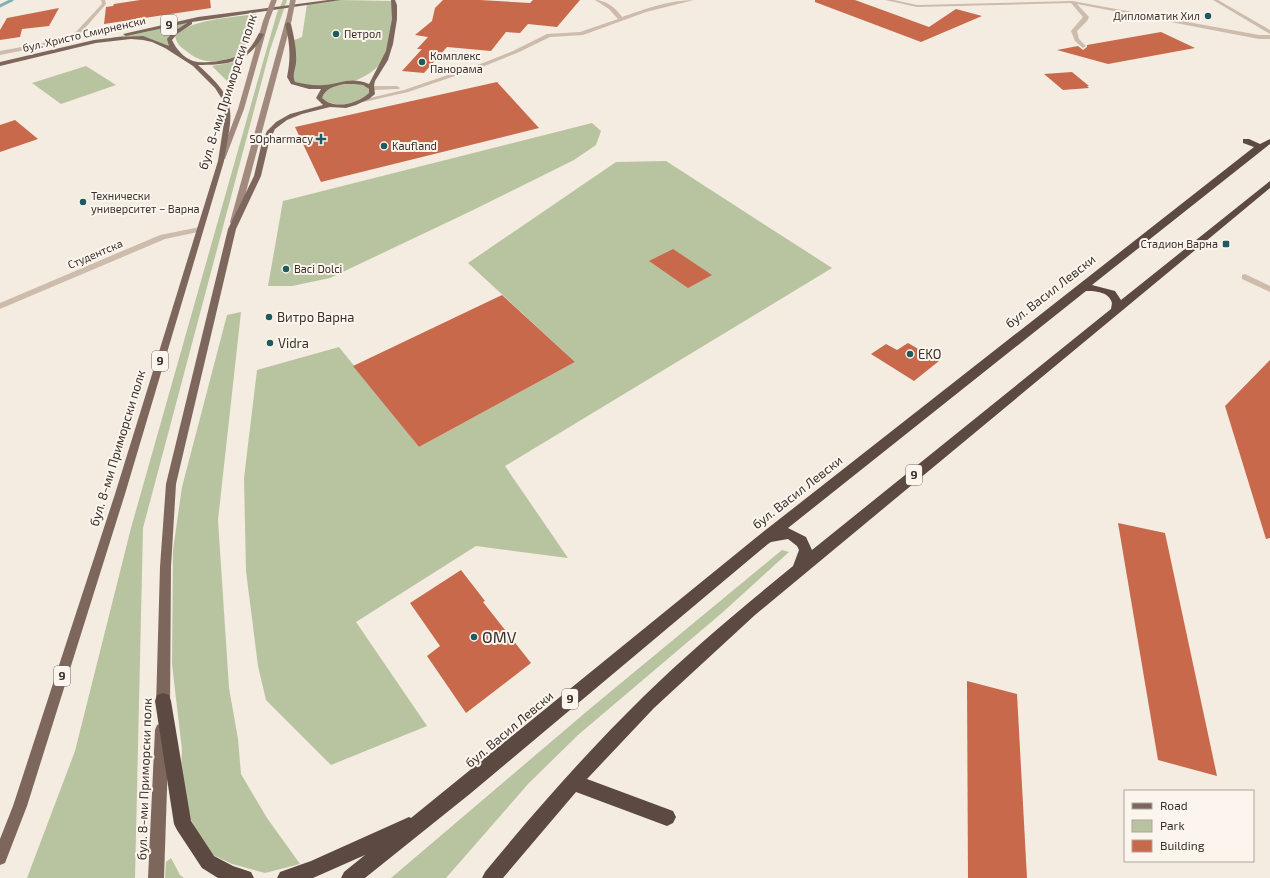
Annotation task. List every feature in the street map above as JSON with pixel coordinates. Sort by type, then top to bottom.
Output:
[{"type":"highway","points":[[1246,141],[1265,144]]},
{"type":"highway","name":"бул. Васил Левски","points":[[350,878],[425,819],[763,540],[907,428],[1080,288],[1265,144]]},
{"type":"highway","name":"9","points":[[491,878],[523,839],[574,783],[673,679],[797,571],[1270,184]]},
{"type":"highway","points":[[1080,288],[1093,287],[1109,292],[1117,299],[1118,303],[1116,309]]},
{"type":"highway","points":[[763,540],[775,534],[786,533],[802,541],[806,551],[806,556],[797,571]]},
{"type":"highway","points":[[163,701],[183,824],[208,862],[230,875],[245,878]]},
{"type":"highway","points":[[574,783],[667,817]]},
{"type":"highway","name":"9","points":[[286,878],[313,869],[425,819]]},
{"type":"highway","points":[[357,878],[384,852]]},
{"type":"main road","name":"бул. 8-ми Приморски полк","points":[[0,858],[20,806],[120,494],[221,161],[241,108],[261,34],[274,0]]},
{"type":"main road","name":"бул. 8-ми Приморски полк","points":[[156,878],[163,701],[163,613],[167,518],[171,484],[232,229],[289,22],[293,0]]},
{"type":"main road","name":"бул. Христо Смирненски","points":[[0,64],[160,26],[198,19],[340,0]]},
{"type":"main road","points":[[232,229],[250,195],[261,166],[266,138],[273,128],[292,116],[330,105],[347,105],[364,100],[372,94],[372,78],[387,58],[391,43],[394,10],[392,0]]},
{"type":"main road","points":[[174,50],[169,40],[181,27],[198,19]]},
{"type":"main road","points":[[289,22],[293,63],[290,77],[293,83],[308,87],[328,87],[363,78]]},
{"type":"main road","points":[[160,26],[171,38]]},
{"type":"main road","points":[[147,29],[159,42]]},
{"type":"main road","points":[[191,63],[211,63],[240,58],[250,51],[261,34]]},
{"type":"main road","name":"9","points":[[94,42],[143,38],[159,42],[174,50],[191,63],[221,91],[228,109],[221,161]]},
{"type":"main road","points":[[370,74],[379,67]]},
{"type":"main road","points":[[349,82],[362,83],[371,87]]},
{"type":"main road","points":[[328,87],[320,93],[319,98],[322,102],[330,105]]},
{"type":"street","points":[[0,53],[55,42],[76,35],[104,4],[103,0]]},
{"type":"street","points":[[597,0],[607,4],[621,19]]},
{"type":"street","points":[[364,100],[406,91],[507,55],[543,37],[550,35],[581,34],[644,11],[692,0]]},
{"type":"street","points":[[887,0],[917,6],[1072,2],[1259,38],[1270,37]]},
{"type":"street","points":[[1215,0],[1270,32]]},
{"type":"street","points":[[1072,2],[1086,17],[1074,31],[1077,40],[1083,46]]},
{"type":"street","points":[[371,87],[415,87]]},
{"type":"street","name":"Студентска","points":[[0,306],[163,237],[200,229]]},
{"type":"street","points":[[1245,277],[1270,289]]},
{"type":"green space","points":[[283,0],[287,0],[270,50],[143,528],[135,878],[27,878],[75,751],[131,528],[277,13]]},
{"type":"green space","points":[[339,0],[393,1],[390,40],[383,60],[375,69],[365,76],[351,82],[365,84],[372,94],[346,105],[334,104],[319,98],[328,87],[309,87],[293,83],[292,41],[302,37],[307,4]]},
{"type":"green space","points":[[256,14],[242,54],[234,57],[219,61],[205,61],[192,55],[181,47],[176,40],[175,35],[183,29],[193,25],[214,20]]},
{"type":"green space","points":[[198,19],[181,27],[171,38],[174,50],[154,41],[135,38],[94,42]]},
{"type":"green space","points":[[239,61],[231,85],[212,66]]},
{"type":"green space","points":[[86,66],[116,85],[61,104],[32,83]]},
{"type":"green space","points":[[592,123],[601,131],[596,145],[574,160],[330,278],[292,286],[268,286],[283,201]]},
{"type":"green space","points":[[666,161],[832,268],[505,466],[568,558],[476,546],[356,622],[427,726],[331,765],[266,700],[258,666],[246,571],[244,478],[257,370],[339,347],[419,447],[575,362],[468,263],[616,162]]},
{"type":"green space","points":[[241,312],[218,520],[229,688],[238,739],[241,774],[267,818],[300,864],[265,873],[232,864],[213,855],[201,840],[189,816],[180,785],[182,750],[172,664],[173,550],[182,487],[227,315]]},
{"type":"green space","points":[[782,550],[789,552],[723,612],[578,735],[528,784],[446,878],[391,878],[592,707]]},
{"type":"green space","points":[[171,858],[180,875],[184,878],[165,878],[166,862]]},
{"type":"building","points":[[140,0],[210,0],[211,8],[104,24],[106,7],[113,6],[114,4]]},
{"type":"building","points":[[443,0],[480,0],[530,3],[533,0],[580,0],[557,27],[528,24],[520,33],[506,32],[491,51],[447,47],[424,73],[402,71],[422,49],[417,49],[428,37],[415,35],[432,21],[435,8]]},
{"type":"building","points":[[815,0],[855,0],[929,27],[956,9],[982,16],[921,42],[815,2]]},
{"type":"building","points":[[59,8],[49,26],[22,29],[20,37],[0,40],[0,30],[7,18]]},
{"type":"building","points":[[1161,32],[1195,48],[1108,64],[1057,50],[1078,46],[1083,50],[1087,47],[1087,45]]},
{"type":"building","points":[[1072,72],[1089,86],[1087,86],[1089,88],[1063,90],[1044,74]]},
{"type":"building","name":"Kaufland","points":[[497,82],[539,128],[321,182],[295,127]]},
{"type":"building","points":[[15,120],[38,139],[0,152],[0,125]]},
{"type":"building","points":[[673,249],[712,275],[688,288],[649,261]]},
{"type":"building","points":[[502,295],[575,362],[419,447],[353,366]]},
{"type":"building","points":[[908,343],[939,361],[914,381],[871,354],[886,344],[897,350]]},
{"type":"building","points":[[1270,360],[1270,538],[1266,539],[1225,406]]},
{"type":"building","points":[[1118,523],[1165,533],[1217,776],[1158,760]]},
{"type":"building","points":[[461,570],[485,601],[483,602],[531,663],[466,713],[427,656],[440,646],[410,603]]},
{"type":"building","points":[[967,681],[1017,694],[1027,878],[968,878]]},
{"type":"waterway","points":[[0,6],[12,0]]},
{"type":"place","name":"Дипломатик Хил","points":[[1208,16]]},
{"type":"place","name":"Петрол","points":[[336,34]]},
{"type":"place","name":"Комплекс Панорама","points":[[422,62]]},
{"type":"place","name":"SOpharmacy","points":[[321,139]]},
{"type":"place","name":"Kaufland","points":[[384,146]]},
{"type":"place","name":"Технически университет – Варна","points":[[83,202]]},
{"type":"place","name":"Стадион Варна","points":[[1226,244]]},
{"type":"place","name":"Baci Dolci","points":[[286,269]]},
{"type":"place","name":"Витро Варна","points":[[269,317]]},
{"type":"place","name":"Vidra","points":[[270,343]]},
{"type":"place","name":"EKO","points":[[910,354]]},
{"type":"place","name":"OMV","points":[[474,637]]}]
